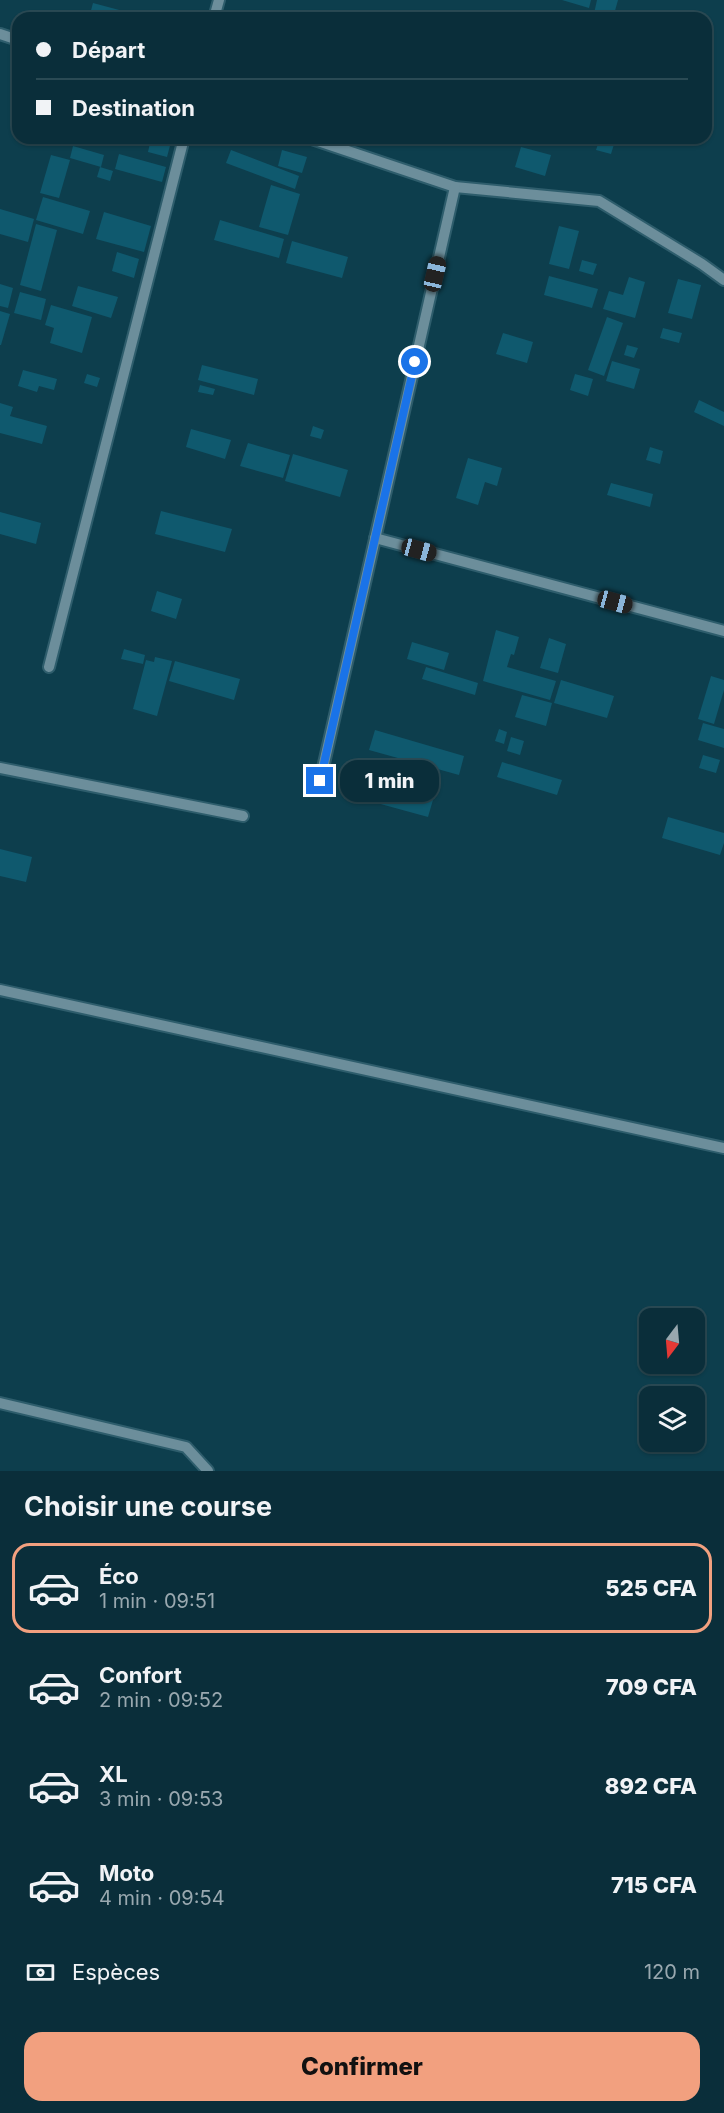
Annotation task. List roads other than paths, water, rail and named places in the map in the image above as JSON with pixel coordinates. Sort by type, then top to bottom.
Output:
[{"type":"street","points":[[49,667],[182,144]]},
{"type":"street","points":[[327,144],[455,186],[599,201],[724,280]]},
{"type":"street","points":[[320,781],[455,186]]},
{"type":"street","points":[[375,538],[724,631]]},
{"type":"street","points":[[0,768],[243,816]]},
{"type":"street","points":[[0,990],[724,1148]]},
{"type":"street","points":[[0,1403],[186,1447],[208,1471]]}]
